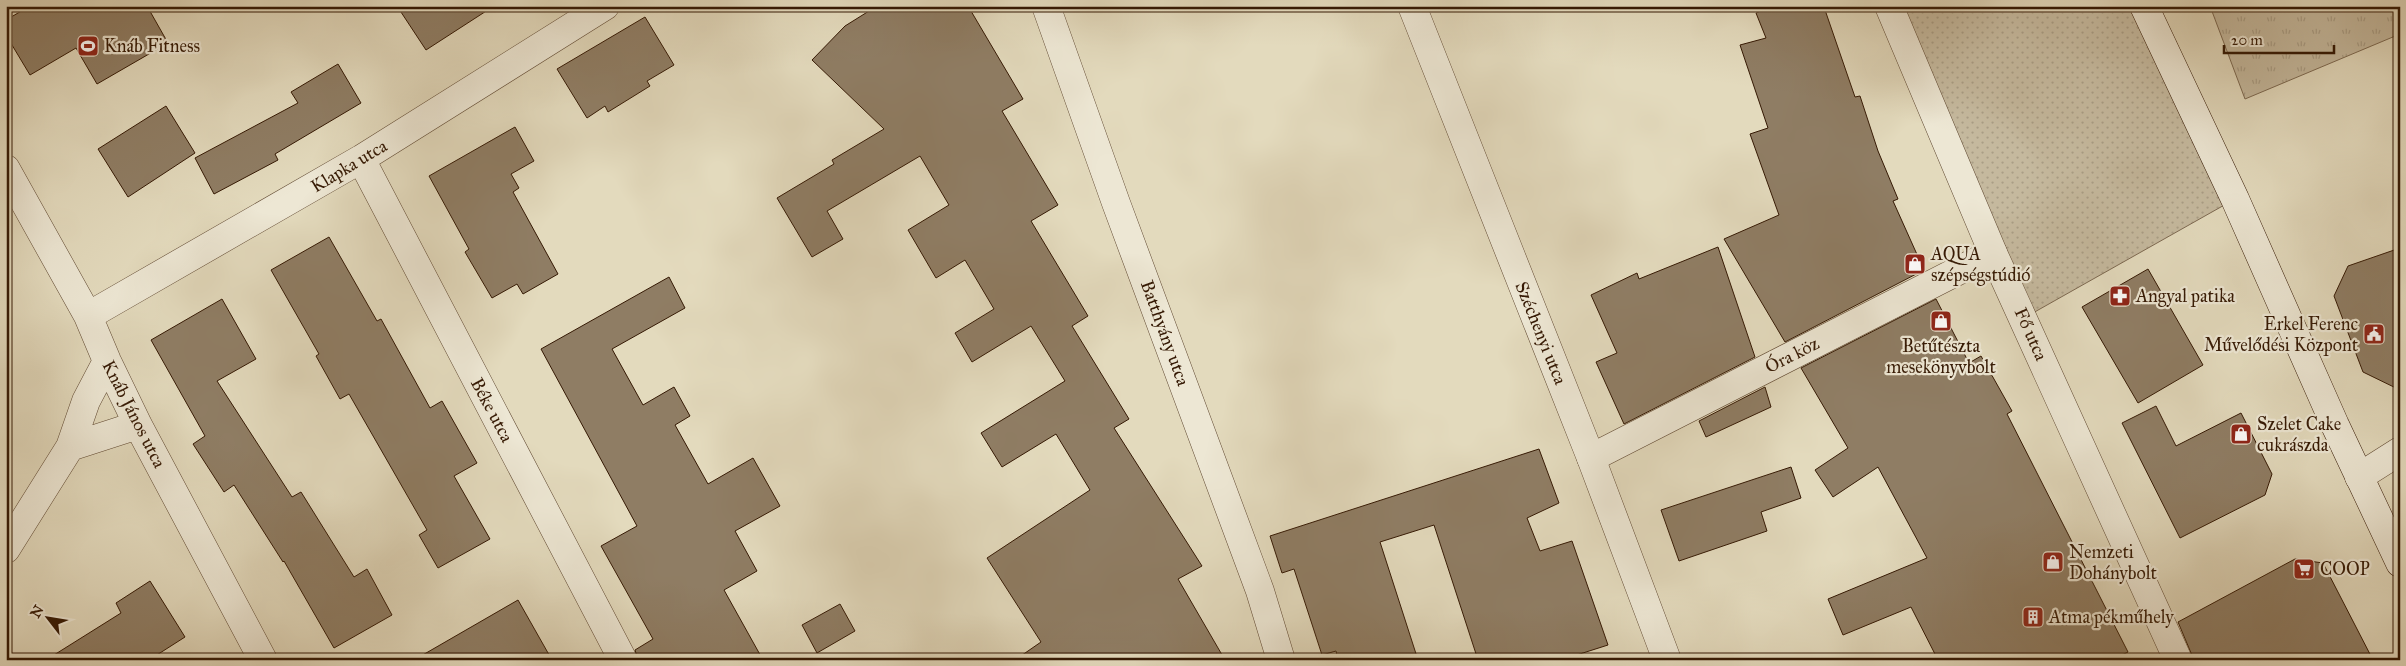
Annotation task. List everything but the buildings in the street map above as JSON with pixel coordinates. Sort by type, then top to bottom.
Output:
[{"type":"street","name":"Klapka utca","points":[[88,316],[362,160],[605,6]]},
{"type":"street","name":"Batthyány utca","points":[[1046,6],[1116,203],[1260,591],[1281,660]]},
{"type":"street","name":"Széchenyi utca","points":[[1412,6],[1591,458],[1667,660]]},
{"type":"street","name":"Fő utca","points":[[1889,6],[1993,253],[2178,660]]},
{"type":"street","points":[[2144,6],[2235,199],[2359,477],[2400,563]]},
{"type":"street","name":"Béke utca","points":[[362,160],[623,660]]},
{"type":"street","name":"Knáb János utca","points":[[6,169],[88,316],[138,425],[263,660]]},
{"type":"street","name":"Óra köz","points":[[1591,458],[1993,253]]},
{"type":"street","points":[[6,549],[70,447],[86,401],[107,361]]},
{"type":"street","points":[[70,447],[138,425]]},
{"type":"street","points":[[2359,477],[2400,451]]},
{"type":"green space","points":[[1889,6],[2144,6],[2235,199],[2024,318]]},
{"type":"green space","points":[[2210,6],[2400,6],[2400,34],[2245,99]]},
{"type":"place","name":"Knáb Fitness","points":[[88,46]]},
{"type":"place","name":"AQUA szépségstúdió","points":[[1915,264]]},
{"type":"place","name":"Angyal patika","points":[[2120,296]]},
{"type":"place","name":"Betűtészta mesekönyvbolt","points":[[1941,321]]},
{"type":"place","name":"Erkel Ferenc Művelődési Központ","points":[[2374,334]]},
{"type":"place","name":"Szelet Cake cukrászda","points":[[2241,434]]},
{"type":"place","name":"Nemzeti Dohánybolt","points":[[2053,562]]},
{"type":"place","name":"COOP","points":[[2304,569]]},
{"type":"place","name":"Atma pékműhely","points":[[2033,617]]}]
